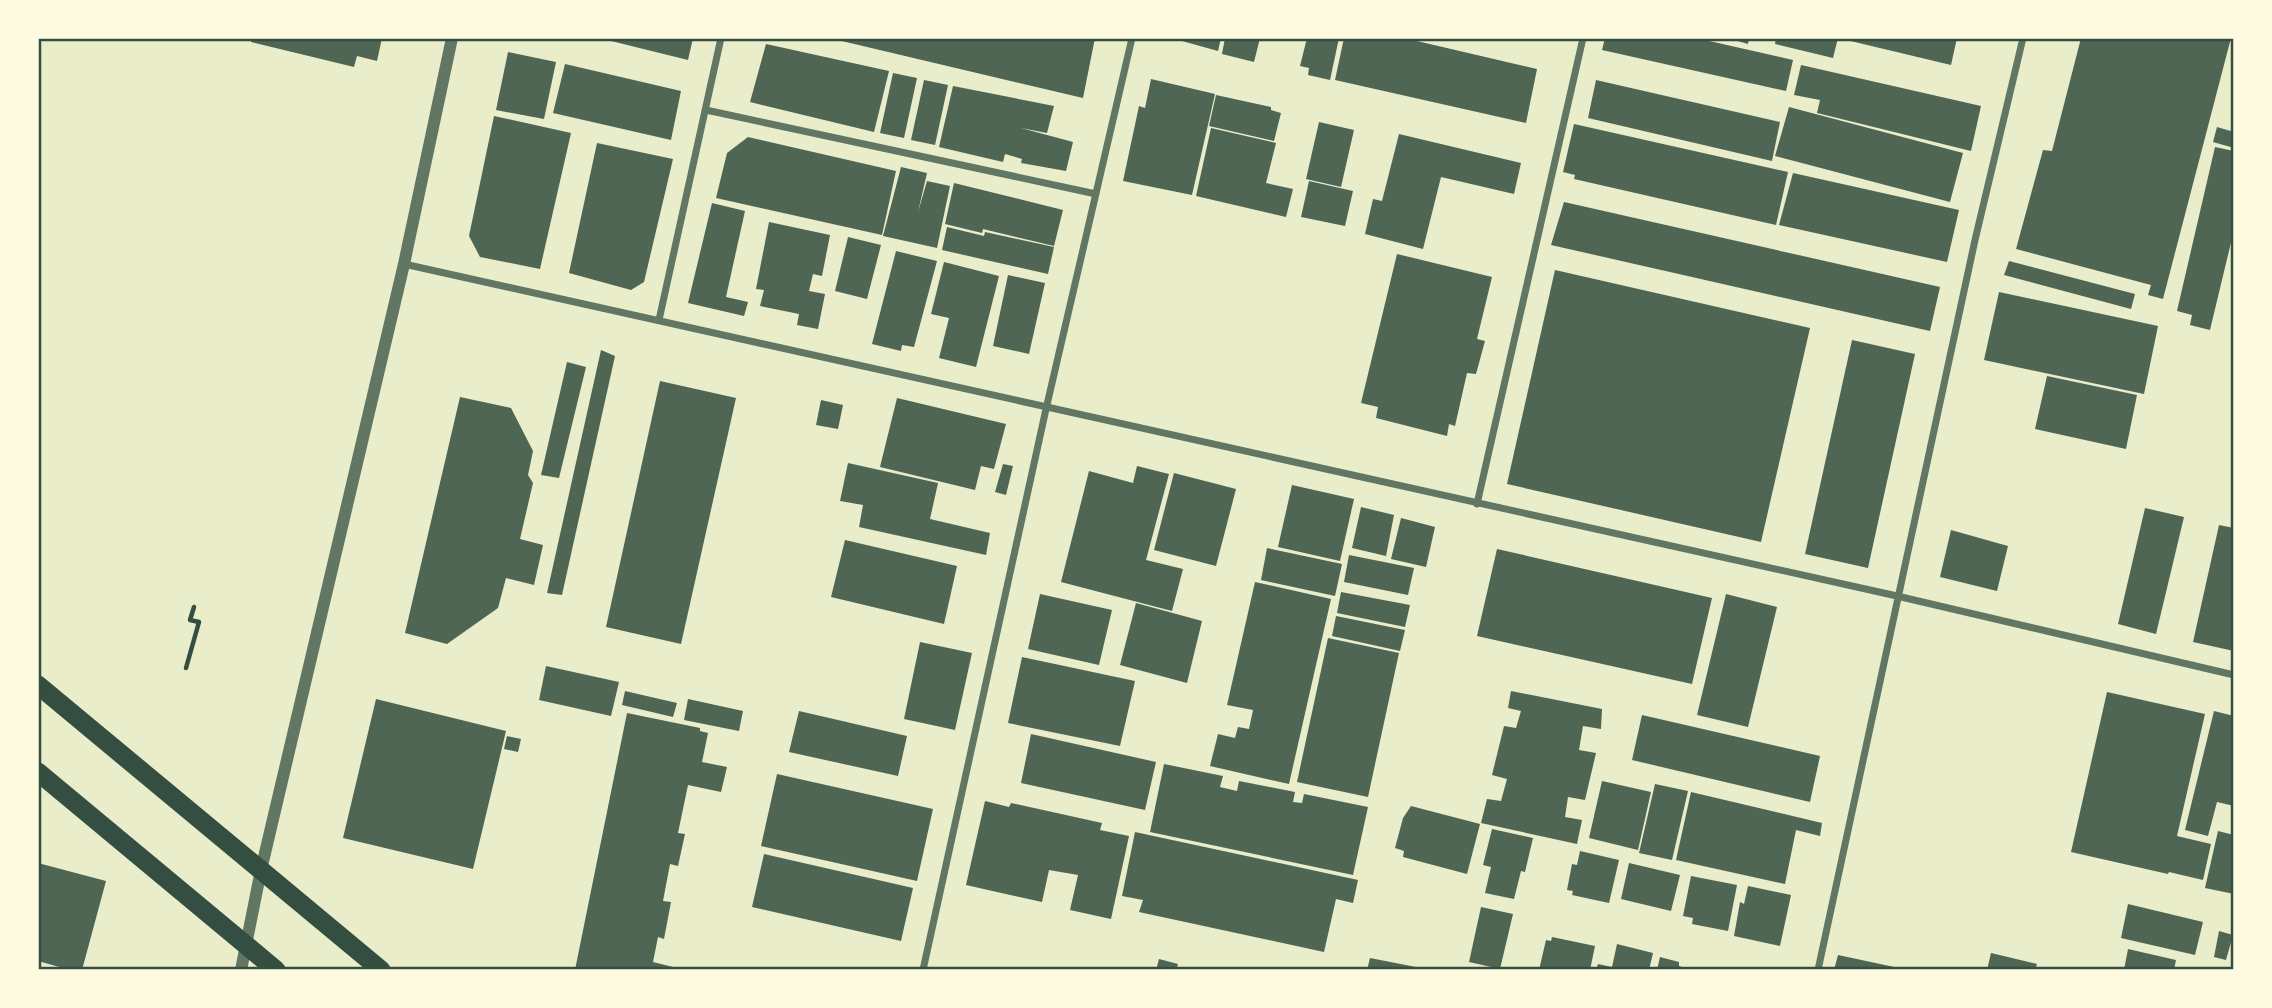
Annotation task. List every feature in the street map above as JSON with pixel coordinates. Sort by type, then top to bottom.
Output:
[{"type":"highway","points":[[38,685],[382,970]]},
{"type":"highway","points":[[38,772],[276,970]]},
{"type":"street","points":[[241,970],[261,870],[404,264],[453,38]]},
{"type":"street","points":[[659,320],[721,38]]},
{"type":"street","points":[[923,970],[1046,409],[1132,38]]},
{"type":"street","points":[[1477,504],[1583,38]]},
{"type":"street","points":[[1818,970],[1897,596],[2022,38]]},
{"type":"street","points":[[706,110],[1096,194]]},
{"type":"street","points":[[404,264],[1046,409],[1897,596],[2234,675]]},
{"type":"path","points":[[186,668],[198,622],[190,620],[194,607]]},
{"type":"building","points":[[252,38],[382,38],[377,61],[357,56],[354,67],[251,42]]},
{"type":"building","points":[[599,38],[693,38],[688,60]]},
{"type":"building","points":[[829,38],[1095,38],[1083,98]]},
{"type":"building","points":[[1171,38],[1221,38],[1218,51]]},
{"type":"building","points":[[1225,38],[1260,38],[1254,62],[1222,54]]},
{"type":"building","points":[[1307,38],[1339,38],[1330,80],[1308,75],[1309,68],[1300,66]]},
{"type":"building","points":[[1344,38],[1404,38],[1537,69],[1526,123],[1335,80]]},
{"type":"building","points":[[1605,38],[1696,38],[1793,60],[1786,91],[1602,50]]},
{"type":"building","points":[[1727,38],[1749,38],[1748,44]]},
{"type":"building","points":[[1776,38],[1838,38],[1833,58],[1775,44]]},
{"type":"building","points":[[1838,38],[1957,38],[1951,65]]},
{"type":"building","points":[[2081,38],[2231,38],[2163,299],[2148,295],[2151,285],[2016,249],[2043,150],[2052,151]]},
{"type":"building","points":[[766,44],[889,71],[874,132],[750,102]]},
{"type":"building","points":[[508,52],[556,62],[544,119],[496,110]]},
{"type":"building","points":[[565,64],[681,91],[671,140],[553,113]]},
{"type":"building","points":[[1801,65],[1981,106],[1971,151],[1817,113],[1820,100],[1794,95]]},
{"type":"building","points":[[893,73],[917,78],[904,138],[880,133]]},
{"type":"building","points":[[1151,79],[1215,94],[1192,195],[1123,181],[1139,106],[1145,108]]},
{"type":"building","points":[[924,80],[948,85],[935,145],[911,140]]},
{"type":"building","points":[[1596,80],[1780,122],[1772,161],[1588,118]]},
{"type":"building","points":[[953,86],[1054,106],[1047,133],[1021,128],[1073,142],[1066,171],[1021,163],[1022,159],[1005,154],[1003,162],[939,147]]},
{"type":"building","points":[[1216,95],[1271,107],[1271,110],[1281,113],[1274,141],[1209,126]]},
{"type":"building","points":[[1789,107],[1963,153],[1950,202],[1775,156]]},
{"type":"building","points":[[494,116],[571,133],[540,269],[480,257],[469,236]]},
{"type":"building","points":[[1319,122],[1354,130],[1341,187],[1306,179]]},
{"type":"building","points":[[1574,124],[1788,172],[1776,225],[1574,179],[1575,175],[1563,172]]},
{"type":"building","points":[[2217,127],[2234,132],[2234,148],[2213,142]]},
{"type":"building","points":[[1211,128],[1276,143],[1266,183],[1293,189],[1286,217],[1196,196]]},
{"type":"building","points":[[1399,134],[1521,163],[1514,194],[1441,177],[1423,249],[1365,234],[1373,199],[1382,201]]},
{"type":"building","points":[[748,137],[896,171],[882,235],[716,198],[727,153]]},
{"type":"building","points":[[597,143],[673,159],[644,282],[631,290],[569,273]]},
{"type":"building","points":[[2215,147],[2234,151],[2234,230],[2210,330],[2190,325],[2192,315],[2177,311]]},
{"type":"building","points":[[901,167],[927,173],[918,212],[927,181],[950,186],[937,248],[883,236]]},
{"type":"building","points":[[1793,173],[1959,210],[1947,262],[1779,225]]},
{"type":"building","points":[[1309,181],[1353,191],[1345,226],[1301,217]]},
{"type":"building","points":[[954,183],[1063,210],[1054,246],[983,229],[982,233],[945,224]]},
{"type":"building","points":[[1564,202],[1940,287],[1930,331],[1551,245]]},
{"type":"building","points":[[712,203],[745,211],[726,297],[748,302],[744,316],[688,303]]},
{"type":"building","points":[[769,222],[830,235],[822,276],[813,274],[809,291],[825,294],[818,329],[797,325],[799,314],[760,306],[764,290],[756,289]]},
{"type":"building","points":[[947,227],[1054,247],[1048,274],[942,250]]},
{"type":"building","points":[[848,237],[881,245],[867,299],[835,291]]},
{"type":"building","points":[[896,251],[937,261],[914,347],[902,345],[901,351],[872,344]]},
{"type":"building","points":[[1397,254],[1492,277],[1477,339],[1485,341],[1476,374],[1467,373],[1455,426],[1449,424],[1447,436],[1376,418],[1378,407],[1361,403]]},
{"type":"building","points":[[2009,261],[2135,294],[2131,309],[2004,275]]},
{"type":"building","points":[[944,262],[999,276],[976,367],[939,358],[949,318],[931,314]]},
{"type":"building","points":[[1555,270],[1810,328],[1761,542],[1507,484]]},
{"type":"building","points":[[1008,275],[1045,283],[1029,354],[993,346]]},
{"type":"building","points":[[1999,292],[2158,326],[2144,394],[1984,360]]},
{"type":"building","points":[[1852,340],[1915,354],[1868,568],[1805,554]]},
{"type":"building","points":[[601,350],[615,356],[562,595],[547,593]]},
{"type":"building","points":[[567,362],[586,367],[559,478],[541,475]]},
{"type":"building","points":[[2047,376],[2137,395],[2126,449],[2035,429]]},
{"type":"building","points":[[660,381],[736,398],[681,644],[606,627]]},
{"type":"building","points":[[460,397],[511,408],[533,451],[528,475],[533,483],[520,539],[543,545],[534,585],[506,578],[498,608],[447,644],[405,633]]},
{"type":"building","points":[[897,398],[1006,424],[994,469],[981,466],[975,490],[880,467]]},
{"type":"building","points":[[821,400],[843,405],[838,429],[816,425]]},
{"type":"building","points":[[848,463],[938,483],[930,519],[990,533],[986,555],[859,527],[863,505],[840,501]]},
{"type":"building","points":[[1003,464],[1013,466],[1006,495],[995,492]]},
{"type":"building","points":[[1137,466],[1169,474],[1146,560],[1183,569],[1172,611],[1061,582],[1089,471],[1133,483]]},
{"type":"building","points":[[1174,473],[1236,489],[1216,566],[1154,550]]},
{"type":"building","points":[[1292,485],[1354,499],[1340,561],[1278,547]]},
{"type":"building","points":[[1361,507],[1394,515],[1386,556],[1352,548]]},
{"type":"building","points":[[2145,508],[2184,517],[2156,634],[2118,624]]},
{"type":"building","points":[[1401,518],[1435,527],[1426,567],[1391,559]]},
{"type":"building","points":[[2219,525],[2234,528],[2234,651],[2193,642]]},
{"type":"building","points":[[1951,530],[2008,546],[1997,591],[1940,577]]},
{"type":"building","points":[[845,540],[957,566],[944,624],[831,597]]},
{"type":"building","points":[[1267,548],[1342,564],[1335,596],[1261,580]]},
{"type":"building","points":[[1497,549],[1712,598],[1692,684],[1477,636]]},
{"type":"building","points":[[1349,555],[1414,568],[1408,595],[1344,582]]},
{"type":"building","points":[[1255,582],[1331,599],[1289,784],[1210,766],[1218,734],[1235,738],[1238,727],[1249,729],[1253,710],[1227,705]]},
{"type":"building","points":[[1341,592],[1410,605],[1405,627],[1337,613]]},
{"type":"building","points":[[1040,594],[1112,610],[1099,665],[1028,649]]},
{"type":"building","points":[[1726,594],[1777,607],[1748,727],[1697,715]]},
{"type":"building","points":[[1136,603],[1202,621],[1187,683],[1120,665]]},
{"type":"building","points":[[1336,616],[1405,630],[1400,651],[1332,636]]},
{"type":"building","points":[[1328,638],[1399,653],[1368,797],[1297,782]]},
{"type":"building","points":[[920,642],[972,653],[955,730],[904,719]]},
{"type":"building","points":[[1022,657],[1135,681],[1120,746],[1008,723]]},
{"type":"building","points":[[546,666],[619,682],[611,716],[539,700]]},
{"type":"building","points":[[625,691],[677,703],[673,717],[622,705]]},
{"type":"building","points":[[1511,691],[1602,709],[1601,729],[1583,726],[1579,750],[1596,753],[1585,800],[1568,797],[1565,817],[1582,820],[1577,844],[1481,823],[1487,799],[1501,801],[1507,779],[1492,775],[1504,726],[1516,728],[1521,711],[1508,708]]},
{"type":"building","points":[[2107,692],[2205,714],[2177,836],[2211,844],[2203,880],[2071,852]]},
{"type":"building","points":[[376,699],[506,731],[473,869],[343,838]]},
{"type":"building","points":[[688,699],[743,711],[739,731],[684,720]]},
{"type":"building","points":[[799,711],[907,736],[898,776],[789,752]]},
{"type":"building","points":[[2214,711],[2234,716],[2234,806],[2217,802],[2208,836],[2185,830]]},
{"type":"building","points":[[627,713],[700,728],[700,731],[708,733],[702,762],[727,767],[721,792],[688,785],[678,833],[685,834],[678,866],[670,864],[663,901],[671,902],[664,939],[658,937],[653,962],[685,970],[575,970]]},
{"type":"building","points":[[1642,715],[1820,756],[1810,802],[1632,760]]},
{"type":"building","points":[[1031,734],[1156,762],[1145,810],[1021,783]]},
{"type":"building","points":[[507,736],[521,739],[518,752],[504,749]]},
{"type":"building","points":[[1164,764],[1223,776],[1220,787],[1237,791],[1239,781],[1295,792],[1293,802],[1302,803],[1304,794],[1368,807],[1353,875],[1150,832]]},
{"type":"building","points":[[777,774],[933,809],[917,881],[761,846]]},
{"type":"building","points":[[1602,781],[1651,792],[1638,850],[1589,838]]},
{"type":"building","points":[[1655,784],[1688,791],[1672,860],[1639,853]]},
{"type":"building","points":[[1691,792],[1822,823],[1820,836],[1796,830],[1785,884],[1676,860]]},
{"type":"building","points":[[985,801],[1009,807],[1011,803],[1102,823],[1100,830],[1129,836],[1111,919],[1070,910],[1078,875],[1049,870],[1042,902],[966,885]]},
{"type":"building","points":[[1411,806],[1480,824],[1467,874],[1403,857],[1404,851],[1395,848],[1403,818]]},
{"type":"building","points":[[1492,829],[1533,838],[1525,872],[1521,871],[1514,899],[1485,893],[1491,867],[1483,865]]},
{"type":"building","points":[[2218,831],[2234,835],[2234,894],[2205,888]]},
{"type":"building","points":[[1135,832],[1358,880],[1353,903],[1336,899],[1324,952],[1139,912],[1143,900],[1122,896]]},
{"type":"building","points":[[1580,851],[1619,860],[1609,903],[1572,895],[1573,891],[1567,890],[1572,864],[1577,865]]},
{"type":"building","points":[[764,854],[913,888],[901,941],[752,907]]},
{"type":"building","points":[[38,863],[106,881],[82,970],[70,970],[38,961]]},
{"type":"building","points":[[1629,863],[1680,875],[1671,911],[1621,899]]},
{"type":"building","points":[[1691,876],[1737,885],[1728,931],[1692,924],[1693,918],[1683,916]]},
{"type":"building","points":[[1748,886],[1791,895],[1780,946],[1734,936],[1740,902],[1744,904]]},
{"type":"building","points":[[2128,904],[2203,922],[2195,955],[2121,938]]},
{"type":"building","points":[[1481,907],[1513,914],[1500,969],[1469,962]]},
{"type":"building","points":[[2219,931],[2233,935],[2226,960],[2214,957]]},
{"type":"building","points":[[1552,937],[1595,946],[1590,970],[1539,970],[1546,940],[1551,941]]},
{"type":"building","points":[[1617,944],[1653,953],[1649,970],[1596,970],[1598,964],[1612,967]]},
{"type":"building","points":[[2128,949],[2176,960],[2174,970],[2124,970]]},
{"type":"building","points":[[1991,953],[2037,964],[2035,970],[1987,970]]},
{"type":"building","points":[[1838,955],[1899,968],[1899,970],[1834,970]]},
{"type":"building","points":[[1660,957],[1679,962],[1679,966],[1691,970],[1657,970]]},
{"type":"building","points":[[1370,958],[1421,968],[1421,970],[1367,970]]},
{"type":"building","points":[[1159,959],[1178,964],[1176,970],[1156,970]]}]
